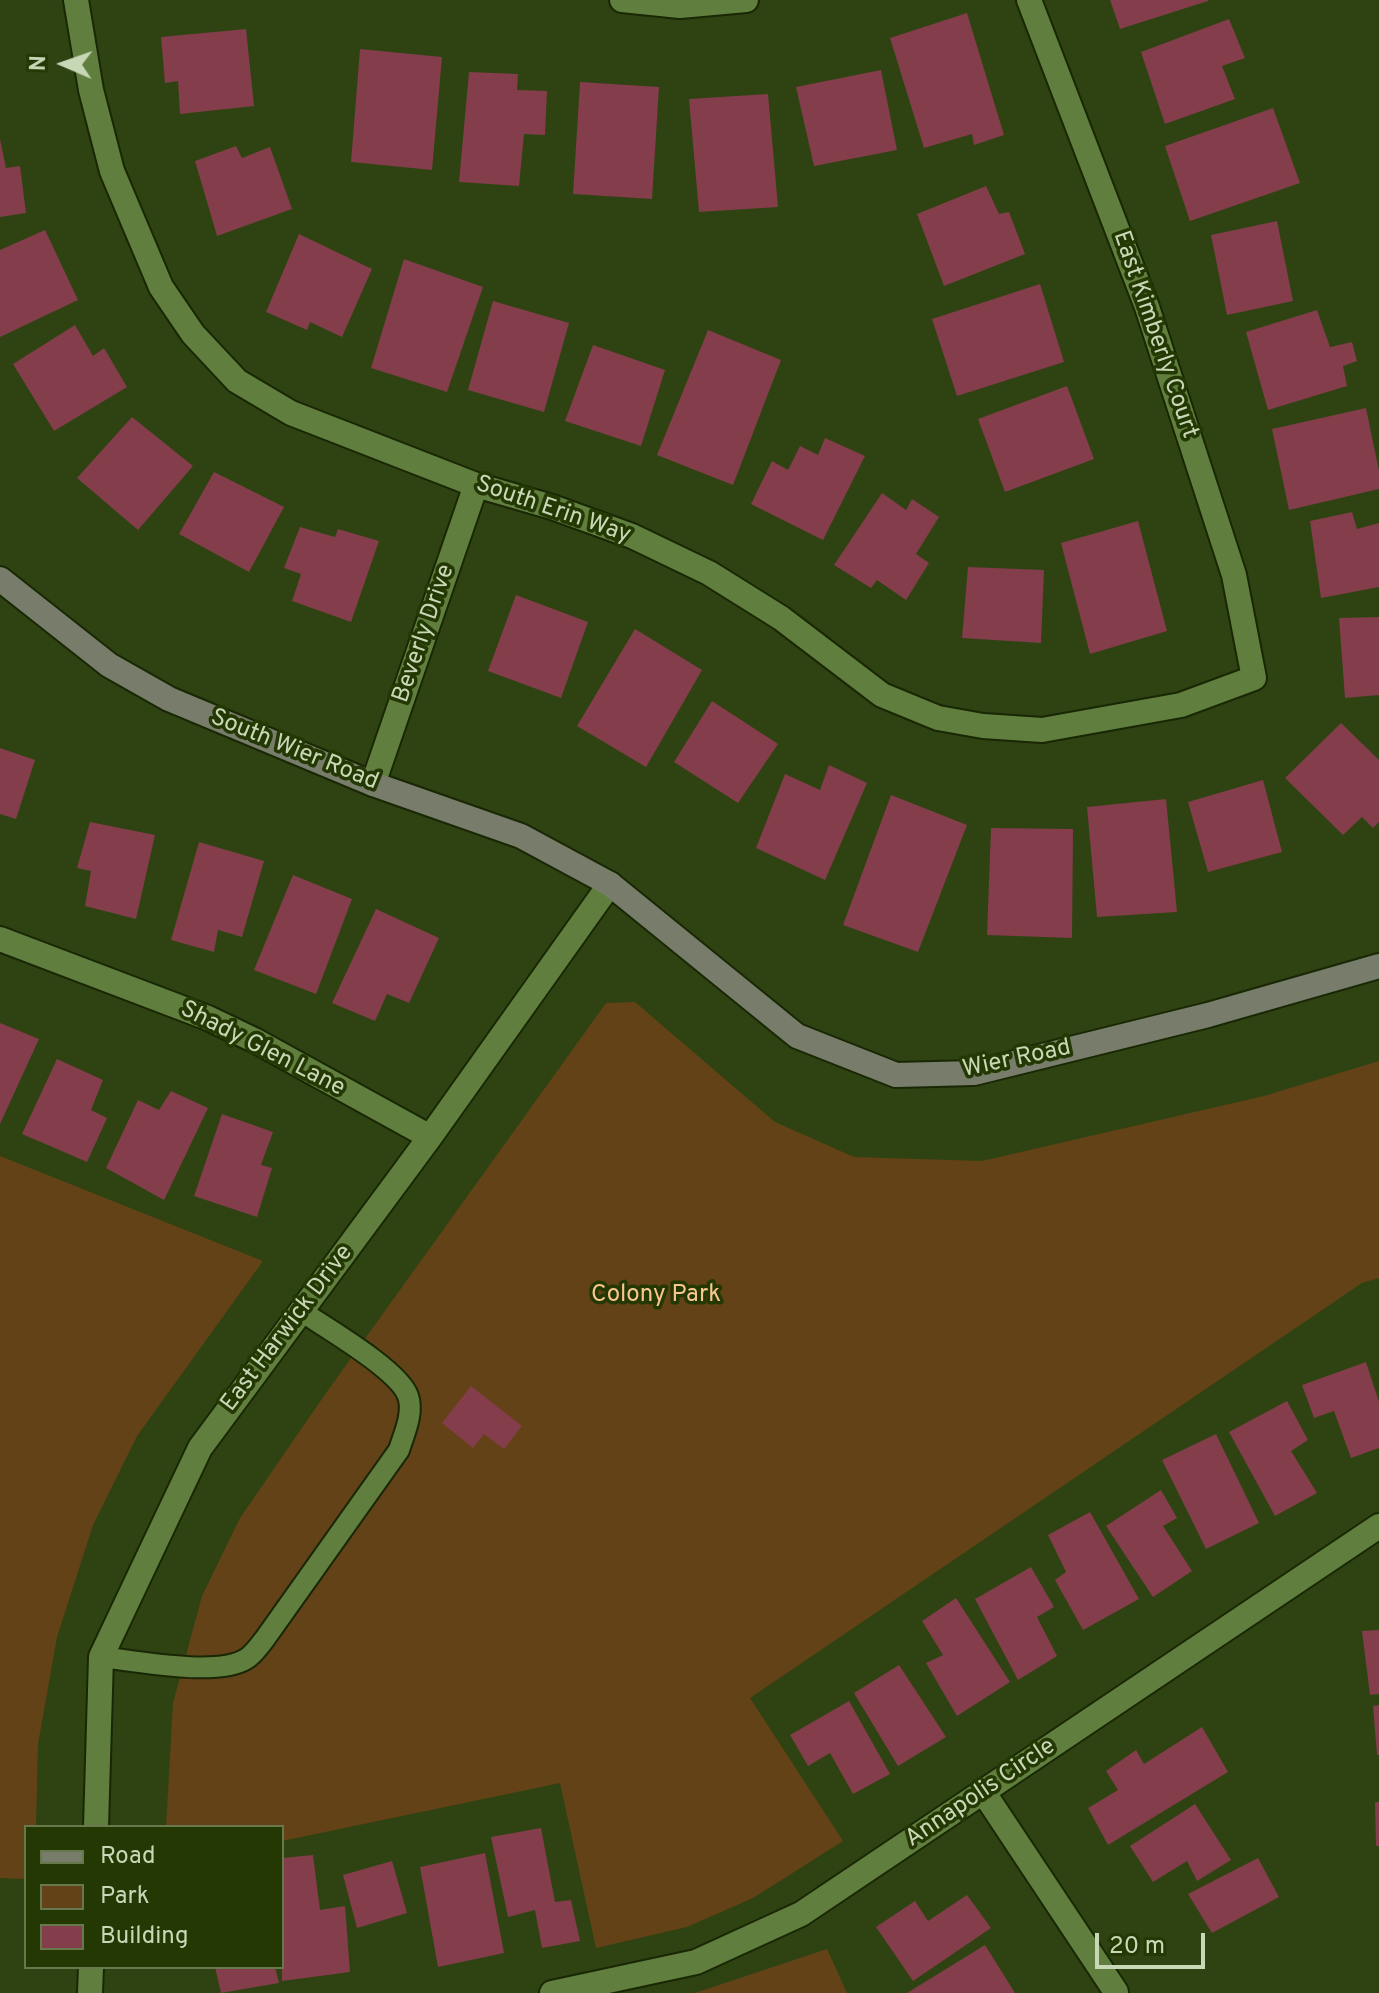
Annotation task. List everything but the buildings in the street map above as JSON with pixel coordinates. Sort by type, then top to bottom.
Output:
[{"type":"street","name":"South Erin Way","points":[[76,0],[91,90],[112,171],[161,287],[193,334],[237,381],[291,413],[476,485],[552,507],[632,536],[709,573],[781,618],[882,695],[938,718],[983,726],[1042,730],[1181,705],[1254,678]]},
{"type":"street","points":[[622,0],[680,6],[746,0]]},
{"type":"street","name":"East Kimberly Court","points":[[1029,0],[1147,307],[1234,575],[1254,678]]},
{"type":"street","name":"Beverly Drive","points":[[373,784],[476,485]]},
{"type":"street","name":"South Wier Road","points":[[0,579],[109,665],[169,699],[373,784],[521,836],[610,884]]},
{"type":"street","name":"Wier Road","points":[[610,884],[797,1036],[896,1075],[974,1073],[1208,1015],[1379,966]]},
{"type":"street","name":"East Harwick Drive","points":[[96,1825],[101,1657],[200,1448],[430,1137],[610,884]]},
{"type":"street","name":"Shady Glen Lane","points":[[0,939],[208,1018],[256,1041],[430,1137]]},
{"type":"street","name":"Annapolis Circle","points":[[552,1993],[696,1962],[801,1914],[1379,1526]]},
{"type":"street","points":[[984,1793],[1116,1992]]},
{"type":"street","points":[[90,1993],[91,1969]]},
{"type":"lane","points":[[101,1657],[197,1668],[218,1667],[246,1659],[264,1640],[399,1450],[409,1420],[408,1395],[390,1372],[301,1311]]},
{"type":"green space","name":"Colony Park","points":[[635,1002],[775,1122],[854,1157],[982,1161],[1264,1096],[1379,1061],[1379,1278],[1362,1283],[750,1698],[843,1841],[753,1898],[687,1927],[596,1948],[560,1783],[284,1841],[284,1825],[166,1825],[173,1703],[202,1596],[240,1518],[606,1003]]},
{"type":"green space","points":[[0,1156],[263,1261],[137,1436],[93,1525],[57,1637],[38,1744],[36,1825],[24,1825],[24,1879],[0,1878]]},
{"type":"green space","points":[[827,1949],[847,1993],[695,1993]]}]
